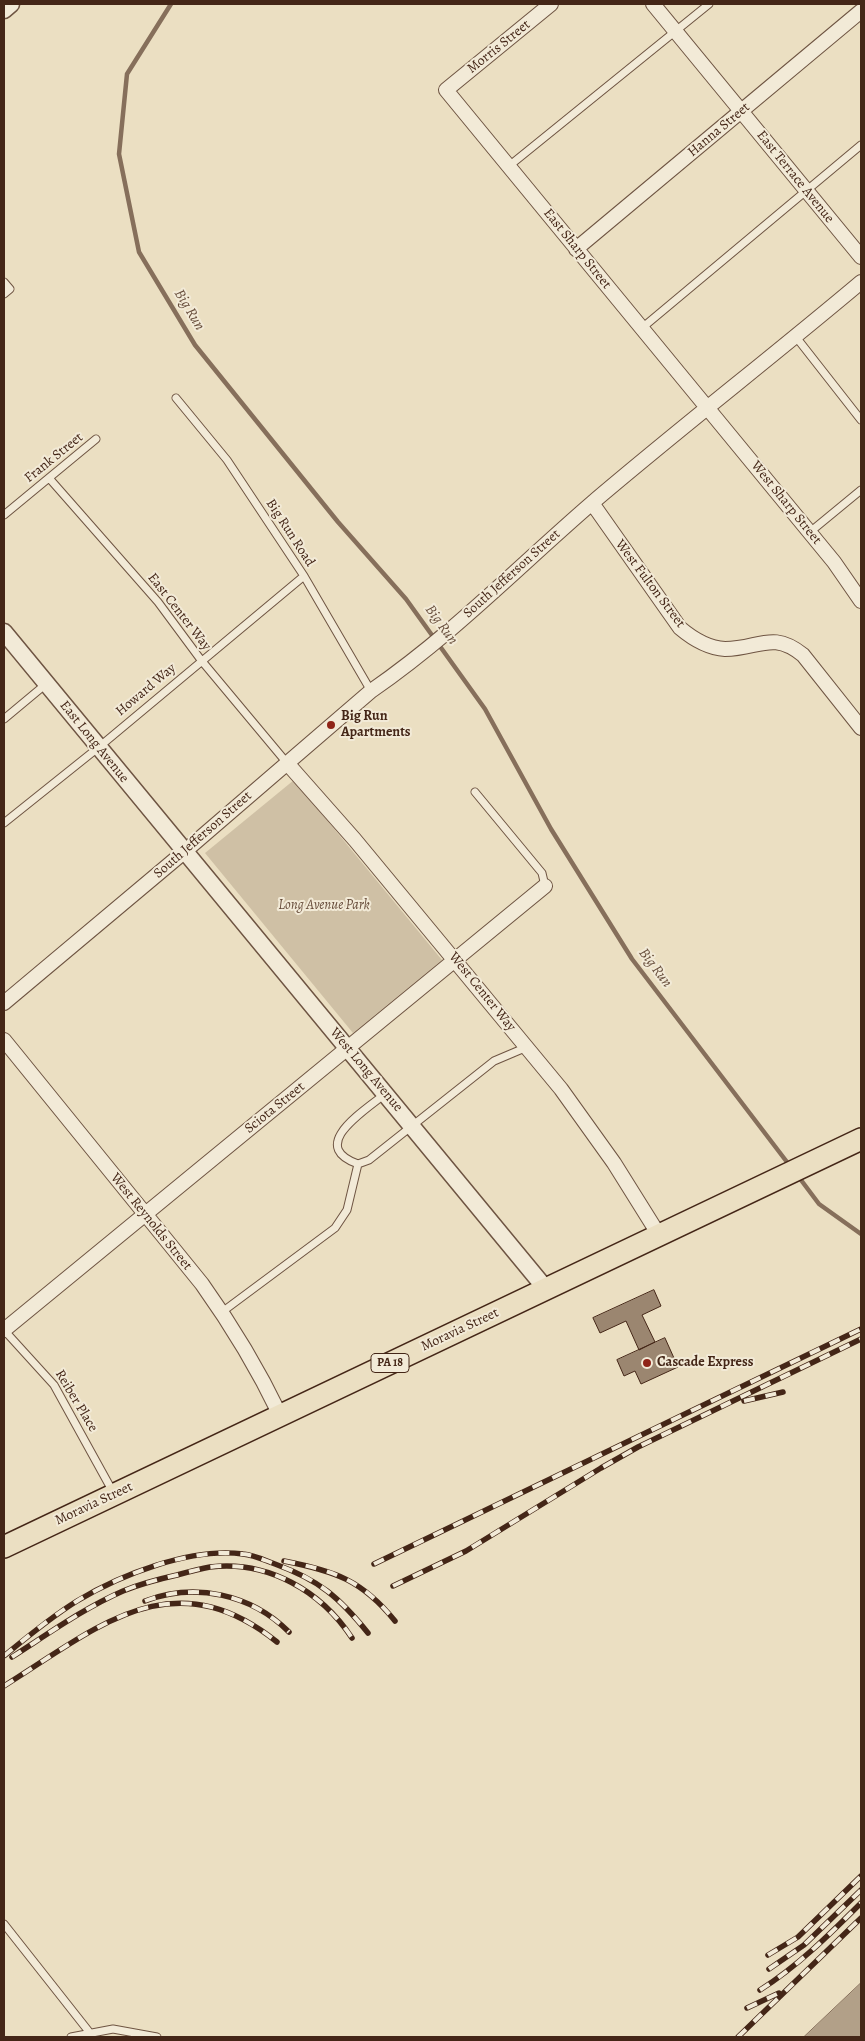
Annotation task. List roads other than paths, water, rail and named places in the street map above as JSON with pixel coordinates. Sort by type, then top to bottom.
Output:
[{"type":"main road","name":"Moravia Street","points":[[4,1547],[827,1155],[860,1142]]},
{"type":"street","points":[[4,10],[11,4]]},
{"type":"street","name":"Morris Street","points":[[446,90],[551,4]]},
{"type":"street","name":"East Terrace Avenue","points":[[653,4],[861,257]]},
{"type":"street","name":"Hanna Street","points":[[576,249],[861,11]]},
{"type":"street","name":"East Sharp Street","points":[[446,90],[708,408]]},
{"type":"street","name":"South Jefferson Street","points":[[4,1003],[184,852],[371,691],[400,671],[452,627],[592,503],[861,282]]},
{"type":"street","name":"West Sharp Street","points":[[708,408],[834,562],[861,601]]},
{"type":"street","name":"West Fulton Street","points":[[592,503],[613,536],[680,628],[693,639],[708,646],[724,649],[741,648],[768,641],[781,642],[793,647],[803,655],[861,728]]},
{"type":"street","name":"East Long Avenue","points":[[4,632],[184,852]]},
{"type":"street","name":"West Center Way","points":[[287,763],[356,840],[527,1047],[589,1127],[659,1235]]},
{"type":"street","name":"West Long Avenue","points":[[184,852],[546,1289]]},
{"type":"street","name":"Sciota Street","points":[[4,1330],[545,886]]},
{"type":"street","name":"West Reynolds Street","points":[[4,1040],[222,1312],[252,1360],[280,1415]]},
{"type":"lane","points":[[509,166],[676,32],[708,4]]},
{"type":"lane","points":[[642,328],[861,146]]},
{"type":"lane","points":[[4,282],[7,291]]},
{"type":"lane","points":[[796,337],[861,420]]},
{"type":"lane","name":"Big Run Road","points":[[176,398],[227,460],[304,576],[371,691]]},
{"type":"lane","name":"Frank Street","points":[[4,515],[96,439]]},
{"type":"lane","name":"East Center Way","points":[[49,478],[158,602],[201,660],[287,763]]},
{"type":"lane","points":[[810,532],[861,490]]},
{"type":"lane","name":"Howard Way","points":[[4,822],[99,747],[304,576]]},
{"type":"lane","points":[[4,719],[47,684]]},
{"type":"lane","points":[[475,792],[542,873],[545,886]]},
{"type":"lane","points":[[385,1094],[344,1127],[337,1140],[338,1150],[346,1160],[358,1164],[370,1160],[494,1061],[527,1047]]},
{"type":"lane","points":[[222,1312],[335,1228],[347,1210],[358,1164]]},
{"type":"lane","name":"Reiber Place","points":[[4,1330],[54,1385],[114,1494]]},
{"type":"lane","points":[[4,1924],[90,2034]]},
{"type":"lane","points":[[72,2037],[113,2028],[157,2037]]},
{"type":"waterway","name":"Big Run","points":[[171,4],[127,74],[119,154],[139,252],[195,345],[338,522],[406,599],[485,709],[551,829],[632,959],[790,1166]]},
{"type":"waterway","name":"Big Run","points":[[798,1176],[819,1204],[861,1234]]},
{"type":"railway","points":[[374,1564],[861,1329]]},
{"type":"railway","points":[[393,1586],[466,1551],[638,1447],[861,1339]]},
{"type":"railway","points":[[744,1401],[783,1392]]},
{"type":"railway","points":[[4,1656],[39,1627],[94,1591],[157,1565],[179,1559],[223,1553],[255,1557],[304,1576],[327,1591],[347,1609],[368,1633]]},
{"type":"railway","points":[[284,1561],[318,1569],[346,1579],[371,1596],[395,1621]]},
{"type":"railway","points":[[12,1657],[80,1613],[123,1591],[156,1580],[210,1567],[231,1566],[252,1569],[272,1574],[291,1582],[325,1606],[352,1638]]},
{"type":"railway","points":[[145,1601],[183,1592],[203,1592],[222,1595],[258,1608],[289,1632]]},
{"type":"railway","points":[[4,1686],[104,1624],[136,1611],[169,1604],[203,1605],[239,1617],[277,1642]]},
{"type":"railway","points":[[768,1955],[798,1937],[861,1876]]},
{"type":"railway","points":[[769,1969],[804,1945],[861,1890]]},
{"type":"railway","points":[[760,1990],[800,1960],[861,1903]]},
{"type":"railway","points":[[738,2037],[861,1918]]},
{"type":"railway","points":[[747,2008],[779,1993]]},
{"type":"place","name":"Big Run Apartments","points":[[331,725]]},
{"type":"place","name":"Cascade Express","points":[[647,1363]]},
{"type":"park label","name":"Long Avenue Park","points":[[324,906]]}]
